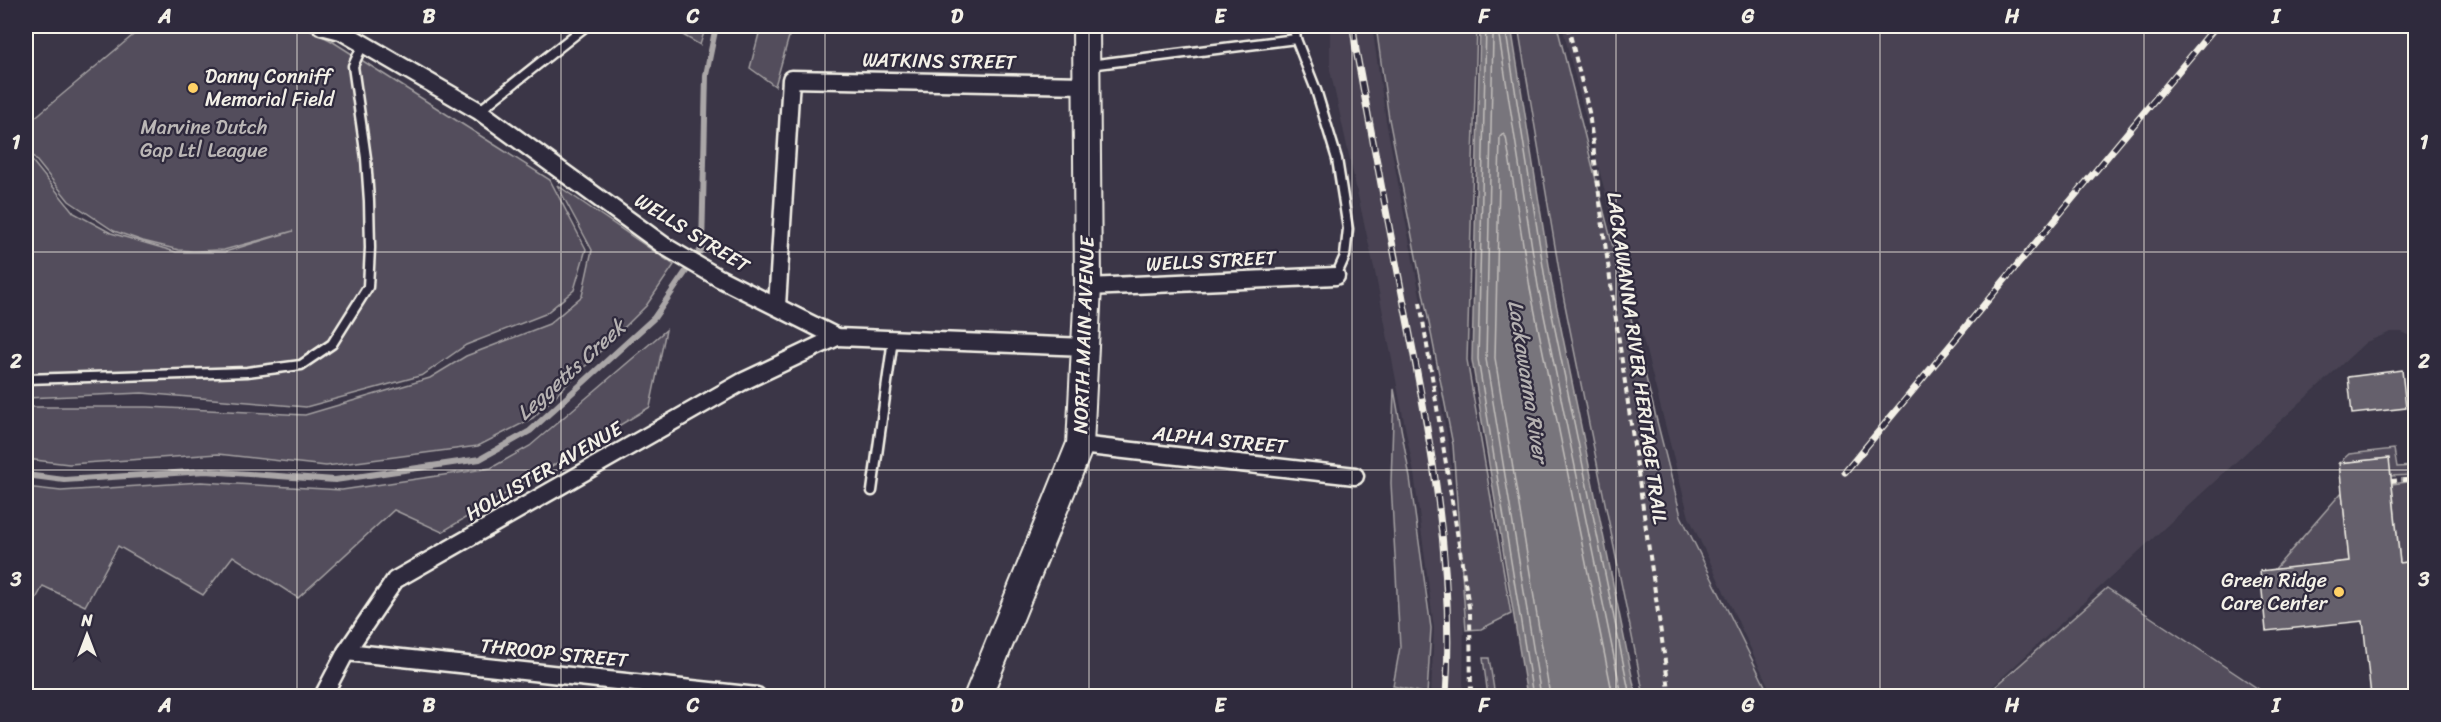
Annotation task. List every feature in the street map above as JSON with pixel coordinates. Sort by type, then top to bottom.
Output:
[{"type":"main road","name":"NORTH MAIN AVENUE","points":[[978,696],[1080,445],[1088,287],[1086,26]]},
{"type":"street","name":"WELLS STREET","points":[[321,26],[343,28],[363,44],[479,111],[666,247],[719,278],[837,337],[1086,346]]},
{"type":"street","name":"WATKINS STREET","points":[[777,306],[791,79],[1086,75]]},
{"type":"street","name":"WELLS STREET","points":[[1088,287],[1336,276]]},
{"type":"street","name":"HOLLISTER AVENUE","points":[[323,696],[346,652],[395,580],[742,382],[837,337]]},
{"type":"street","name":"ALPHA STREET","points":[[1080,445],[1355,476]]},
{"type":"street","name":"THROOP STREET","points":[[346,652],[757,696]]},
{"type":"lane","points":[[479,111],[586,26]]},
{"type":"lane","points":[[1294,26],[1296,39],[1316,90],[1337,159],[1348,229],[1345,256],[1336,276]]},
{"type":"lane","points":[[1086,75],[1296,39]]},
{"type":"lane","points":[[26,379],[247,372],[301,365],[332,344],[368,287],[370,248],[367,169],[352,66],[363,44]]},
{"type":"lane","points":[[872,491],[893,339]]},
{"type":"path","name":"LACKAWANNA RIVER HERITAGE TRAIL","points":[[1568,26],[1589,112],[1605,243],[1670,696]]},
{"type":"path","points":[[1420,302],[1470,613],[1471,696]]},
{"type":"path","points":[[2391,481],[2415,479]]},
{"type":"shaded area","points":[[1330,26],[1372,26],[1386,121],[1449,445],[1464,606],[1463,696],[1431,696],[1434,628],[1414,473],[1375,272],[1330,70]]},
{"type":"shaded area","points":[[1562,26],[2415,26],[2415,338],[2402,332],[2391,332],[2366,342],[1982,696],[1773,696],[1689,517]]},
{"type":"green space","name":"Marvine Dutch Gap Ltl League","points":[[144,26],[302,26],[330,40],[550,180],[586,249],[574,290],[545,314],[466,345],[423,375],[306,407],[142,393],[26,398],[26,116],[29,157],[74,213],[111,233],[176,252],[225,252],[293,231],[224,250],[179,250],[143,241],[114,231],[69,201],[32,155],[33,119]]},
{"type":"green space","points":[[667,26],[706,26],[700,45]]},
{"type":"green space","points":[[761,26],[792,26],[775,86],[750,68]]},
{"type":"green space","points":[[1376,26],[1477,26],[1467,360],[1511,614],[1481,629],[1466,630],[1453,445],[1389,119]]},
{"type":"green space","points":[[1518,26],[1557,26],[1681,516],[1770,696],[1644,696],[1564,300]]},
{"type":"green space","points":[[557,185],[674,265],[646,306],[533,418],[478,446],[326,466],[218,454],[69,464],[26,459],[26,407],[148,407],[305,415],[430,378],[466,356],[549,324],[582,296],[592,250]]},
{"type":"green space","points":[[666,330],[650,407],[442,532],[394,510],[298,598],[233,556],[203,595],[118,546],[85,606],[43,586],[30,610],[26,608],[26,487],[61,491],[201,482],[342,490],[491,468],[530,446]]},
{"type":"green space","points":[[1394,389],[1410,478],[1431,628],[1427,694],[1393,686],[1400,647],[1391,483]]},
{"type":"green space","points":[[2394,449],[2397,467],[2415,466],[2415,475],[2391,476],[2388,458],[2339,463],[2349,454]]},
{"type":"green space","points":[[2415,481],[2415,561],[2400,563],[2392,484]]},
{"type":"green space","points":[[2342,492],[2349,561],[2274,570]]},
{"type":"green space","points":[[2107,588],[2269,696],[1985,696]]},
{"type":"green space","points":[[1483,658],[1489,658],[1495,696],[1488,696]]},
{"type":"water","name":"Lackawanna River","points":[[1480,26],[1511,26],[1552,284],[1636,696],[1527,696],[1472,360]]},
{"type":"building","points":[[2402,370],[2406,408],[2352,414],[2348,377]]},
{"type":"building","name":"Green Ridge Care Center","points":[[2389,458],[2400,563],[2415,561],[2415,612],[2412,613],[2415,640],[2415,696],[2371,696],[2363,621],[2266,631],[2260,571],[2349,561],[2339,463]]},
{"type":"waterway","name":"Leggetts Creek","points":[[26,475],[64,480],[206,471],[335,480],[480,459],[530,431],[654,318],[702,248],[706,75],[716,26]]},
{"type":"railway","points":[[1353,26],[1423,405],[1438,502],[1447,599],[1446,696]]},
{"type":"railway","points":[[1845,472],[2216,26]]},
{"type":"place","name":"Danny Conniff Memorial Field","points":[[193,88]]},
{"type":"place","name":"Green Ridge Care Center","points":[[2339,592]]}]
